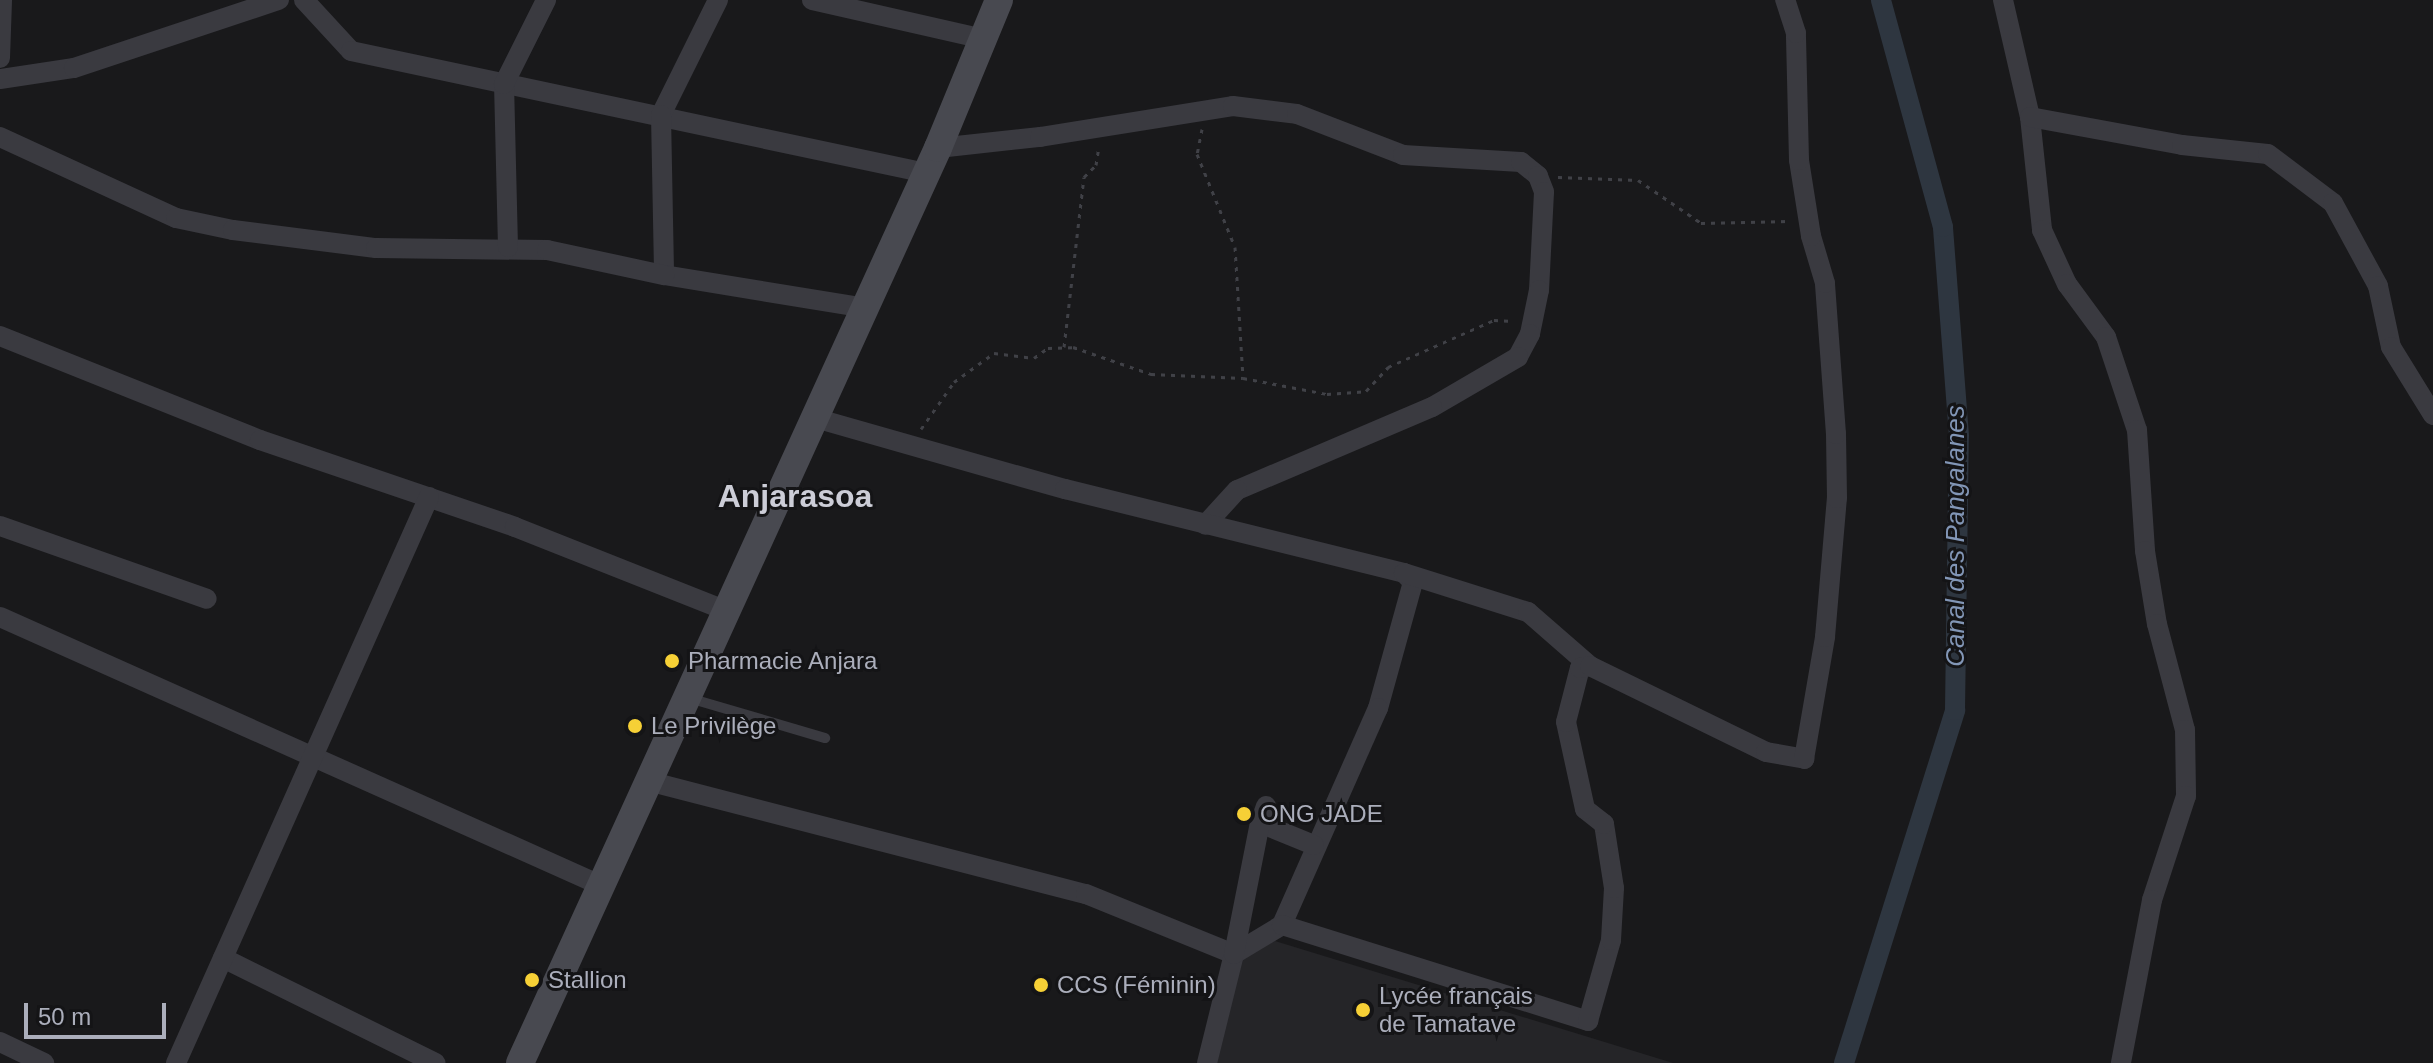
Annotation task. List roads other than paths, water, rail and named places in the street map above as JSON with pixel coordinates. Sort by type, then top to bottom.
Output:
[{"type":"main road","points":[[520,1063],[598,884],[727,611],[932,160],[999,0]]},
{"type":"street","points":[[0,58],[2,0]]},
{"type":"street","points":[[0,79],[74,68],[279,0]]},
{"type":"street","points":[[304,0],[351,51],[661,115],[932,160],[1102,126],[1233,106],[1297,114],[1403,155],[1521,162],[1538,176],[1544,192],[1532,322],[1518,357],[1432,407],[1237,490],[1205,525]]},
{"type":"street","points":[[508,247],[504,84],[546,0]]},
{"type":"street","points":[[664,275],[661,115],[718,0]]},
{"type":"street","points":[[812,0],[983,39]]},
{"type":"street","points":[[815,418],[1205,525],[1404,573],[1528,612],[1590,666],[1766,752],[1804,759],[1825,637],[1837,498],[1825,283],[1808,220],[1799,160],[1796,33],[1785,0]]},
{"type":"street","points":[[2003,0],[2030,117],[2042,230],[2067,284],[2106,337],[2137,430],[2145,551],[2188,762],[2186,796],[2152,900],[2121,1063]]},
{"type":"street","points":[[2030,117],[2182,145],[2268,154],[2333,203],[2378,286],[2391,347],[2433,415]]},
{"type":"street","points":[[0,137],[176,218],[376,248],[508,247],[865,308]]},
{"type":"street","points":[[0,336],[260,440],[429,497],[727,611]]},
{"type":"street","points":[[176,1063],[429,497]]},
{"type":"street","points":[[0,526],[207,599]]},
{"type":"street","points":[[1234,954],[1282,925],[1314,845],[1378,708],[1412,597],[1413,582],[1404,573]]},
{"type":"street","points":[[0,617],[598,884]]},
{"type":"street","points":[[1282,925],[1588,1021],[1611,940],[1614,888],[1604,824],[1585,809],[1566,722],[1580,668],[1590,666]]},
{"type":"street","points":[[648,781],[1086,894],[1234,954]]},
{"type":"street","points":[[1207,1063],[1263,815],[1314,845]]},
{"type":"street","points":[[223,958],[435,1063]]},
{"type":"street","points":[[0,1042],[44,1063]]},
{"type":"lane","points":[[684,697],[825,738]]},
{"type":"waterway","name":"Canal des Pangalanes","points":[[1844,1063],[1955,710],[1959,436],[1943,227],[1881,0]]},
{"type":"place","name":"Pharmacie Anjara","points":[[672,661]]},
{"type":"place","name":"Le Privilège","points":[[635,726]]},
{"type":"place","name":"ONG JADE","points":[[1244,814]]},
{"type":"place","name":"Stallion","points":[[532,980]]},
{"type":"place","name":"CCS (Féminin)","points":[[1041,985]]},
{"type":"place","name":"Lycée français de Tamatave","points":[[1363,1010]]},
{"type":"district","name":"Anjarasoa","points":[[795,496]]}]
